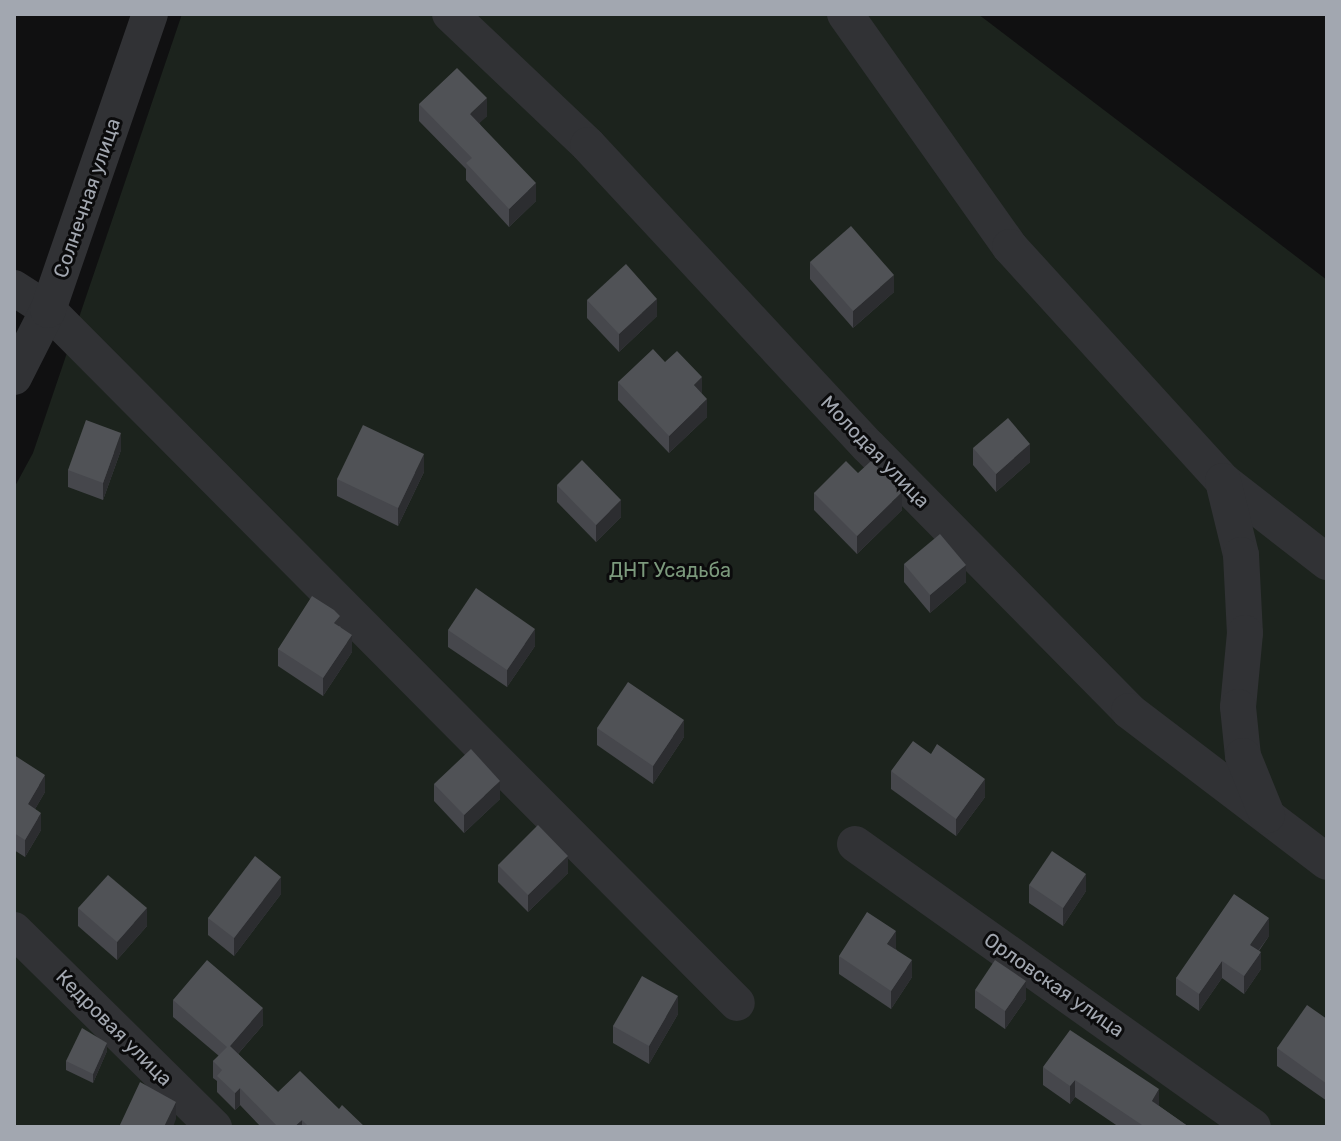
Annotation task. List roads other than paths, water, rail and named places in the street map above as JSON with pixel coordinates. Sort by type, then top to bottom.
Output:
[{"type":"street","name":"Молодая улица","points":[[450,14],[588,145],[868,446],[1129,711],[1327,862]]},
{"type":"street","points":[[845,14],[1010,247],[1223,481],[1327,562]]},
{"type":"street","name":"Солнечная улица","points":[[14,377],[48,310],[144,17]]},
{"type":"street","points":[[14,288],[48,310],[737,1003]]},
{"type":"street","points":[[1223,481],[1241,555],[1245,633],[1238,707],[1243,756],[1267,816]]},
{"type":"street","name":"Орловская улица","points":[[855,844],[1253,1127]]},
{"type":"street","name":"Кедровая улица","points":[[14,930],[214,1127]]},
{"type":"park label","name":"ДНТ Усадьба","points":[[670,570]]}]
